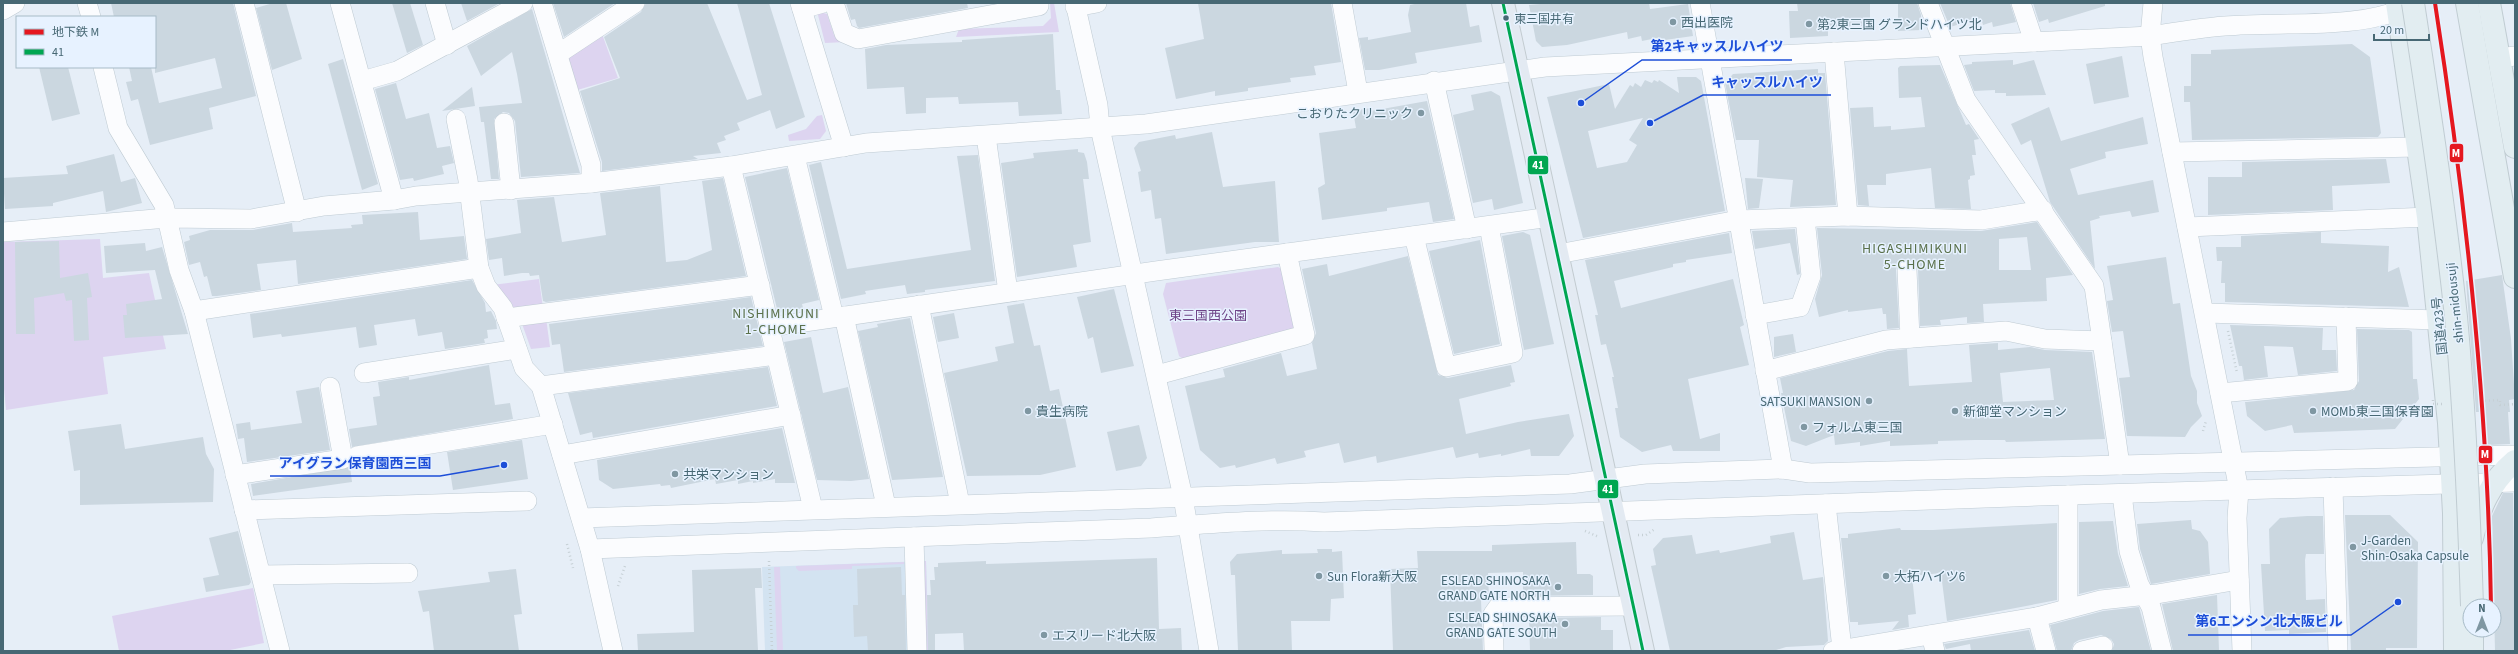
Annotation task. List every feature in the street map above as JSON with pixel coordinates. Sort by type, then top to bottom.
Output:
[{"type":"highway","points":[[2467,3],[2515,277]]},
{"type":"highway","points":[[2489,3],[2507,57],[2515,147]]},
{"type":"highway","name":"国道423号","points":[[2406,5],[2418,147],[2428,217],[2439,320],[2462,598]]},
{"type":"highway","name":"shin-midousuji","points":[[2406,5],[2444,208],[2456,318],[2464,428],[2463,598]]},
{"type":"highway","points":[[2465,598],[2478,512],[2487,483],[2514,454]]},
{"type":"highway","name":"国道423号","points":[[2455,651],[2462,614]]},
{"type":"highway","points":[[2472,638],[2472,651]]},
{"type":"main road","points":[[1503,3],[1643,651]]},
{"type":"street","points":[[3,10],[15,3]]},
{"type":"street","points":[[87,3],[91,16]]},
{"type":"street","points":[[244,3],[297,212]]},
{"type":"street","points":[[340,3],[394,200]]},
{"type":"street","points":[[435,3],[446,45]]},
{"type":"street","points":[[362,81],[397,71],[523,3]]},
{"type":"street","points":[[542,3],[591,164],[591,183]]},
{"type":"street","points":[[558,54],[635,3]]},
{"type":"street","points":[[822,3],[801,6],[844,147]]},
{"type":"street","points":[[834,3],[842,30],[849,37],[858,39],[1039,6],[1039,3]]},
{"type":"street","points":[[1097,3],[1075,5],[1098,105],[1100,128],[1158,375],[1184,497],[1209,651]]},
{"type":"street","points":[[1342,3],[1358,92]]},
{"type":"street","points":[[1700,3],[1783,470]]},
{"type":"street","points":[[1928,3],[1943,47],[1966,100],[2094,286],[2120,465]]},
{"type":"street","points":[[2021,3],[2034,42]]},
{"type":"street","points":[[2153,3],[2150,36],[2220,393],[2232,462],[2239,490],[2237,518],[2242,651]]},
{"type":"street","points":[[3,232],[167,218],[251,219],[324,206],[394,200],[416,196],[591,183],[732,166],[866,143],[1146,124],[1358,92],[1518,70],[1709,58],[2150,36],[2226,26],[2339,22],[2406,5]]},
{"type":"street","points":[[1834,52],[1848,216]]},
{"type":"street","points":[[103,68],[118,128],[164,205],[179,270],[194,311],[280,651]]},
{"type":"street","points":[[1434,81],[1467,229]]},
{"type":"street","points":[[456,119],[470,193],[478,268],[486,286],[503,308],[524,368],[541,386],[590,549],[613,651]]},
{"type":"street","points":[[504,123],[512,190]]},
{"type":"street","points":[[986,136],[1008,292]]},
{"type":"street","points":[[2172,152],[2418,147]]},
{"type":"street","points":[[795,156],[839,316],[886,506]]},
{"type":"street","points":[[732,166],[813,509]]},
{"type":"street","points":[[1558,254],[1738,220],[1848,216],[1981,220],[2043,210]]},
{"type":"street","points":[[2187,228],[2428,217]]},
{"type":"street","points":[[770,327],[1135,274],[1550,218]]},
{"type":"street","points":[[1755,316],[1800,307],[1812,276],[1804,218]]},
{"type":"street","points":[[1414,236],[1446,367],[1513,353],[1489,226]]},
{"type":"street","points":[[1158,375],[1305,335],[1287,253]]},
{"type":"street","points":[[194,311],[478,268]]},
{"type":"street","points":[[1907,270],[1910,338]]},
{"type":"street","points":[[506,318],[760,285]]},
{"type":"street","points":[[919,305],[960,504]]},
{"type":"street","points":[[2204,313],[2439,320]]},
{"type":"street","points":[[2220,393],[2348,381],[2346,317]]},
{"type":"street","points":[[1765,371],[1886,340],[2006,331],[2045,339],[2102,341]]},
{"type":"street","points":[[364,373],[517,349]]},
{"type":"street","points":[[541,386],[776,355]]},
{"type":"street","points":[[235,475],[343,459],[330,387]]},
{"type":"street","points":[[562,455],[791,415]]},
{"type":"street","points":[[357,456],[553,424]]},
{"type":"street","points":[[581,518],[886,506],[1570,484],[1645,474],[1783,470],[1810,472],[2120,465],[2451,457],[2514,454]]},
{"type":"street","points":[[590,549],[914,537],[1278,520],[1324,522],[2068,495],[2515,482]]},
{"type":"street","points":[[2333,487],[2338,651]]},
{"type":"street","points":[[2122,494],[2129,551],[2144,595],[2151,607],[2162,651]]},
{"type":"street","points":[[2068,495],[2068,608]]},
{"type":"street","points":[[244,510],[527,501]]},
{"type":"street","points":[[1826,504],[1837,650],[1933,643],[2101,600],[2144,595],[2239,580]]},
{"type":"street","points":[[914,537],[917,651]]},
{"type":"street","points":[[261,575],[408,573]]},
{"type":"street","points":[[1494,651],[1493,614],[1498,607],[1633,606]]},
{"type":"street","points":[[2038,617],[2046,651]]},
{"type":"street","points":[[2084,651],[2103,646]]},
{"type":"path","points":[[768,542],[772,651]]},
{"type":"shaded area","points":[[926,561],[929,651],[765,651],[762,567]]},
{"type":"green space","points":[[1050,3],[1054,3],[1059,32],[956,37],[959,29],[1043,26],[1051,18]]},
{"type":"green space","points":[[817,11],[827,14],[834,35],[846,42],[825,43]]},
{"type":"green space","points":[[602,34],[618,78],[574,91],[567,65],[569,56]]},
{"type":"green space","points":[[822,115],[826,131],[820,139],[789,141],[788,135],[806,129],[817,116]]},
{"type":"green space","points":[[100,239],[103,278],[149,273],[166,349],[103,357],[108,394],[6,410],[3,378],[3,242]]},
{"type":"green space","name":"東三国西公園","points":[[1278,267],[1285,271],[1294,329],[1183,359],[1179,356],[1163,294],[1166,283]]},
{"type":"green space","points":[[539,279],[543,308],[514,310],[492,285]]},
{"type":"green space","points":[[546,318],[550,347],[531,349],[521,321]]},
{"type":"green space","points":[[922,561],[926,561],[928,651],[924,651]]},
{"type":"green space","points":[[904,562],[904,564],[852,566],[852,569],[799,571],[796,568],[796,566]]},
{"type":"green space","points":[[774,567],[780,567],[783,651],[777,651]]},
{"type":"green space","points":[[253,588],[264,643],[225,651],[119,651],[112,616]]},
{"type":"building","points":[[111,3],[233,3],[256,96],[209,108],[213,129],[150,145],[138,99],[131,101],[126,82],[132,81],[129,68],[151,68],[159,103],[222,88],[215,58],[155,73],[156,16],[114,16]]},
{"type":"building","points":[[273,3],[286,3],[302,59],[272,70],[256,8]]},
{"type":"building","points":[[392,3],[410,3],[423,45],[407,53]]},
{"type":"building","points":[[461,3],[500,3],[467,21]]},
{"type":"building","points":[[553,3],[615,3],[564,37]]},
{"type":"building","points":[[646,3],[707,3],[747,100],[762,95],[737,3],[769,3],[805,117],[776,129],[770,110],[737,123],[740,130],[724,136],[726,140],[717,143],[721,153],[693,156],[698,159],[602,171],[602,162],[580,91],[620,78],[604,37],[641,12]]},
{"type":"building","points":[[846,3],[967,3],[968,8],[859,28],[855,19],[851,20]]},
{"type":"building","points":[[1198,3],[1331,3],[1341,62],[1314,66],[1316,75],[1290,78],[1291,82],[1248,88],[1248,91],[1215,96],[1215,91],[1176,99],[1165,48],[1204,39]]},
{"type":"building","points":[[1419,3],[1466,3],[1470,27],[1479,25],[1482,42],[1415,53],[1417,63],[1379,70],[1365,70],[1359,38],[1368,37],[1368,40],[1411,32],[1408,15],[1410,5]]},
{"type":"building","points":[[1551,3],[1649,3],[1650,9],[1688,4],[1693,36],[1658,41],[1657,38],[1642,41],[1641,36],[1628,39],[1627,32],[1567,45],[1542,47],[1536,41],[1529,5]]},
{"type":"building","points":[[1797,3],[1870,3],[1870,26],[1828,27],[1828,36],[1790,38],[1789,11],[1798,11]]},
{"type":"building","points":[[1898,3],[1917,3],[1921,15],[1921,30],[1898,31]]},
{"type":"building","points":[[1940,3],[2010,3],[2016,22],[1993,27],[1992,22],[1983,25],[1981,18],[1950,27]]},
{"type":"building","points":[[2033,3],[2105,3],[2105,6],[2049,23],[2048,19],[2039,22]]},
{"type":"building","points":[[532,9],[580,173],[521,177],[515,121],[509,113],[503,112],[494,119],[499,179],[491,179],[484,122],[481,122],[479,107],[522,103],[517,74],[512,52],[481,76],[467,46]]},
{"type":"building","points":[[1053,34],[1056,90],[1060,90],[1062,114],[1019,116],[1018,102],[959,104],[958,97],[926,98],[926,113],[906,114],[904,87],[867,89],[865,49],[886,45],[962,42],[962,40]]},
{"type":"building","points":[[2352,44],[2370,57],[2381,133],[2378,137],[2192,140],[2190,102],[2184,102],[2184,86],[2191,86],[2191,54],[2211,54],[2211,50]]},
{"type":"building","points":[[2122,56],[2129,97],[2094,104],[2086,64]]},
{"type":"building","points":[[343,59],[378,184],[362,190],[328,64]]},
{"type":"building","points":[[2013,60],[2013,65],[2034,60],[2046,95],[2006,96],[2006,93],[1995,93],[1995,90],[1974,91],[1964,65],[1972,64],[1972,62]]},
{"type":"building","points":[[1940,65],[1966,125],[1969,124],[1979,139],[1974,140],[1976,155],[1972,155],[1975,175],[1970,176],[1970,179],[1968,180],[1971,209],[1935,208],[1931,168],[1886,174],[1886,185],[1867,185],[1869,206],[1858,205],[1850,108],[1873,107],[1874,127],[1891,126],[1891,130],[1925,127],[1921,97],[1899,98],[1898,68],[1900,66]]},
{"type":"building","points":[[39,68],[68,68],[80,114],[52,121]]},
{"type":"building","points":[[1818,69],[1818,73],[1825,73],[1836,205],[1790,207],[1793,180],[1757,177],[1759,140],[1736,140],[1725,83],[1733,74]]},
{"type":"building","points":[[1677,77],[1696,77],[1701,81],[1725,211],[1583,238],[1547,97],[1609,84],[1615,109],[1630,85],[1633,87],[1635,83],[1641,87],[1645,80],[1652,83],[1654,80],[1658,82],[1659,80],[1679,93]],"holes":[[[1643,118],[1629,140],[1637,145],[1627,162],[1597,168],[1588,131]]]},
{"type":"building","points":[[396,83],[406,119],[429,113],[437,148],[450,146],[454,163],[442,166],[444,174],[414,181],[413,178],[400,180],[375,89]]},
{"type":"building","points":[[472,87],[475,106],[442,111]]},
{"type":"building","points":[[1491,91],[1500,96],[1523,203],[1494,210],[1492,199],[1473,203],[1453,115],[1474,110],[1471,95]]},
{"type":"building","points":[[1427,101],[1454,219],[1433,222],[1429,202],[1387,208],[1387,211],[1322,220],[1318,188],[1325,184],[1319,133],[1356,128],[1353,111],[1371,108],[1371,111]]},
{"type":"building","points":[[2049,107],[2061,141],[2143,117],[2148,144],[2105,152],[2106,158],[2070,169],[2078,195],[2153,180],[2159,212],[2132,217],[2130,211],[2099,216],[2100,218],[2090,221],[2095,269],[2050,202],[2031,140],[2021,145],[2011,124]]},
{"type":"building","points":[[1212,132],[1223,187],[1275,181],[1279,242],[1255,242],[1166,254],[1161,218],[1155,219],[1151,190],[1141,192],[1138,172],[1141,171],[1134,148],[1139,142],[1175,135],[1176,139]]},
{"type":"building","points":[[1078,149],[1078,152],[1084,153],[1087,162],[1089,179],[1083,179],[1091,242],[1073,245],[1077,267],[1017,277],[1001,163],[1034,158],[1033,153]]},
{"type":"building","points":[[114,154],[121,182],[135,178],[142,203],[106,212],[103,191],[53,203],[53,206],[5,209],[3,178],[68,174],[66,166]]},
{"type":"building","points":[[978,155],[995,281],[925,290],[925,292],[907,294],[905,285],[865,291],[866,294],[841,299],[809,165],[821,162],[847,269],[971,250],[957,156]]},
{"type":"building","points":[[2386,159],[2390,183],[2332,186],[2333,210],[2208,215],[2208,177],[2242,177],[2242,162]]},
{"type":"building","points":[[787,168],[819,300],[802,304],[803,308],[778,313],[745,177]]},
{"type":"building","points":[[723,178],[746,276],[546,302],[543,301],[539,275],[530,276],[529,273],[522,273],[504,276],[502,258],[489,260],[486,239],[521,233],[517,200],[554,197],[562,242],[606,235],[600,193],[660,186],[666,262],[687,260],[712,250],[702,181]]},
{"type":"building","points":[[1745,178],[1763,179],[1759,208],[1748,209]]},
{"type":"building","points":[[418,212],[420,240],[464,236],[467,259],[298,284],[296,260],[257,264],[261,290],[212,296],[207,276],[204,277],[200,262],[189,265],[184,242],[190,240],[189,236],[210,230],[253,230],[292,223],[293,232],[352,228],[351,225],[363,224],[362,215]]},
{"type":"building","points":[[2037,222],[2073,275],[2046,278],[2047,301],[1983,304],[1984,322],[1967,323],[1967,317],[1940,320],[1941,325],[1920,326],[1918,269],[1912,260],[1906,259],[1897,265],[1896,270],[1899,328],[1887,329],[1886,314],[1883,314],[1882,308],[1848,312],[1848,310],[1819,317],[1815,299],[1822,275],[1817,228],[1981,231]],"holes":[[[2027,237],[2031,270],[1999,270],[1999,239]]]},
{"type":"building","points":[[1795,229],[1800,274],[1797,275],[1790,243],[1755,249],[1752,231]]},
{"type":"building","points":[[1523,232],[1530,235],[1554,344],[1524,350],[1502,236]]},
{"type":"building","points":[[2321,232],[2321,243],[2389,246],[2388,272],[2399,267],[2409,307],[2225,302],[2225,283],[2221,283],[2222,261],[2217,261],[2216,247],[2241,247],[2241,236]]},
{"type":"building","points":[[1729,233],[1732,253],[1686,260],[1686,262],[1673,264],[1673,267],[1614,281],[1621,308],[1733,279],[1744,325],[1740,327],[1749,365],[1688,379],[1700,439],[1720,433],[1720,451],[1673,451],[1671,445],[1642,452],[1620,437],[1615,408],[1618,408],[1612,377],[1614,377],[1606,344],[1601,345],[1595,315],[1598,315],[1585,260]]},
{"type":"building","points":[[1480,240],[1500,344],[1454,354],[1429,251]]},
{"type":"building","points":[[59,241],[60,278],[88,273],[92,297],[87,298],[89,340],[74,341],[72,300],[66,301],[64,293],[34,298],[35,334],[16,334],[15,242]]},
{"type":"building","points":[[145,243],[146,251],[162,247],[188,334],[125,338],[123,315],[127,315],[126,304],[162,299],[155,270],[106,273],[104,246]]},
{"type":"building","points":[[1408,256],[1438,375],[1448,378],[1511,365],[1515,382],[1510,383],[1511,386],[1459,399],[1466,434],[1518,422],[1569,414],[1574,436],[1559,456],[1531,456],[1530,449],[1501,456],[1501,454],[1479,458],[1478,453],[1456,458],[1453,447],[1377,463],[1376,456],[1344,463],[1339,443],[1304,451],[1306,457],[1277,464],[1275,458],[1236,468],[1235,465],[1220,468],[1200,450],[1185,386],[1225,377],[1223,369],[1281,353],[1287,376],[1317,369],[1312,343],[1316,333],[1302,269],[1327,264],[1329,276]]},
{"type":"building","points":[[2166,257],[2173,304],[2180,303],[2191,376],[2197,391],[2197,403],[2202,416],[2191,427],[2185,437],[2127,436],[2119,378],[2130,377],[2123,331],[2112,332],[2107,301],[2113,300],[2107,266]]},
{"type":"building","points":[[2502,275],[2511,339],[2515,399],[2509,400],[2510,412],[2508,412],[2510,444],[2488,445],[2485,412],[2476,412],[2466,281]]},
{"type":"building","points":[[472,280],[485,303],[486,312],[491,311],[496,321],[497,329],[487,330],[488,338],[484,339],[485,343],[445,349],[442,332],[418,336],[415,319],[374,325],[377,345],[359,348],[356,327],[282,337],[281,334],[253,338],[250,314]]},
{"type":"building","points":[[1114,289],[1134,366],[1101,373],[1093,337],[1088,339],[1077,297]]},
{"type":"building","points":[[751,297],[763,346],[564,372],[560,344],[552,345],[549,324]]},
{"type":"building","points":[[1024,303],[1034,346],[1040,345],[1050,391],[1059,389],[1076,467],[1040,475],[967,476],[944,373],[998,361],[995,347],[1014,343],[1007,306]]},
{"type":"building","points":[[954,313],[959,338],[938,342],[933,317]]},
{"type":"building","points":[[910,318],[943,477],[892,480],[858,331],[878,327],[877,324]]},
{"type":"building","points":[[2230,325],[2323,328],[2322,350],[2336,350],[2337,371],[2298,375],[2293,347],[2264,346],[2268,377],[2244,380],[2242,366],[2239,366]]},
{"type":"building","points":[[2357,329],[2409,330],[2412,332],[2413,379],[2417,379],[2419,399],[2395,429],[2294,433],[2292,425],[2265,431],[2247,416],[2245,402],[2354,390],[2359,381]]},
{"type":"building","points":[[1793,334],[1796,352],[1774,357],[1774,337]]},
{"type":"building","points":[[811,337],[823,393],[848,387],[869,479],[851,481],[817,480],[784,342]]},
{"type":"building","points":[[1998,343],[1998,350],[2030,347],[2045,350],[2092,352],[2105,439],[2006,442],[2005,440],[1938,441],[1938,444],[1890,446],[1890,441],[1860,446],[1860,442],[1835,445],[1834,435],[1806,446],[1791,441],[1781,393],[1783,393],[1780,378],[1888,351],[1907,349],[1909,386],[1972,382],[1969,345]],"holes":[[[2050,368],[2054,400],[2003,402],[2000,373]]]},
{"type":"building","points":[[489,365],[495,405],[510,403],[513,419],[352,447],[349,429],[377,425],[373,397],[380,396],[378,382],[409,377],[409,380]]},
{"type":"building","points":[[768,367],[777,406],[593,438],[592,432],[580,435],[568,393]]},
{"type":"building","points":[[319,387],[330,450],[247,462],[244,438],[238,439],[236,424],[250,422],[251,430],[302,423],[296,391]]},
{"type":"building","points":[[121,424],[125,449],[203,437],[206,454],[214,469],[213,502],[80,505],[80,470],[74,471],[68,431]]},
{"type":"building","points":[[1139,425],[1147,458],[1141,466],[1116,471],[1107,432]]},
{"type":"building","points":[[782,428],[795,483],[775,483],[775,479],[738,484],[738,480],[716,484],[715,479],[671,488],[670,485],[661,486],[660,484],[613,489],[599,480],[597,460]]},
{"type":"building","points":[[522,440],[528,479],[453,490],[447,452]]},
{"type":"building","points":[[350,467],[352,482],[253,496],[251,484]]},
{"type":"building","points":[[2503,493],[2513,493],[2515,651],[2495,651],[2495,638],[2502,638],[2502,598],[2494,598],[2492,516]]},
{"type":"building","points":[[2345,515],[2390,515],[2418,542],[2417,648],[2386,648],[2386,651],[2351,651]]},
{"type":"building","points":[[2323,516],[2324,554],[2306,554],[2306,600],[2325,599],[2326,632],[2289,634],[2289,630],[2265,631],[2261,564],[2270,564],[2269,529],[2280,518]]},
{"type":"building","points":[[2191,520],[2192,529],[2200,531],[2208,542],[2210,574],[2151,584],[2140,549],[2137,524]]},
{"type":"building","points":[[2113,521],[2118,554],[2128,586],[2100,589],[2079,594],[2079,522]]},
{"type":"building","points":[[2057,523],[2057,600],[1947,621],[1941,573],[1912,576],[1916,614],[1908,615],[1909,627],[1892,630],[1899,621],[1858,625],[1858,622],[1850,622],[1841,538],[1848,538],[1848,534],[1900,528],[1901,530],[1933,530]]},
{"type":"building","points":[[238,531],[251,582],[249,585],[206,592],[203,578],[219,575],[209,538]]},
{"type":"building","points":[[1794,532],[1803,580],[1823,577],[1828,641],[1824,645],[1786,647],[1773,651],[1670,651],[1651,566],[1656,565],[1653,549],[1663,538],[1692,535],[1696,554],[1719,550],[1720,553],[1771,543],[1770,536]]},
{"type":"building","points":[[1576,542],[1577,574],[1590,574],[1593,576],[1593,595],[1523,596],[1523,572],[1488,573],[1489,600],[1481,600],[1483,651],[1393,651],[1390,569],[1418,568],[1417,551],[1492,551],[1492,545]]},
{"type":"building","points":[[1317,549],[1332,549],[1332,552],[1342,551],[1344,598],[1331,599],[1330,621],[1291,621],[1292,651],[1238,651],[1235,575],[1231,575],[1230,562],[1237,554],[1282,550],[1282,554],[1318,553]]},
{"type":"building","points":[[1157,558],[1159,629],[1181,628],[1182,651],[964,651],[963,633],[935,634],[935,651],[928,651],[927,595],[931,595],[930,580],[935,580],[934,567],[938,567],[938,563],[986,561],[986,564]]},
{"type":"building","points":[[901,567],[902,595],[905,595],[906,651],[868,651],[867,636],[854,637],[853,605],[858,605],[857,569]]},
{"type":"building","points":[[761,568],[762,588],[755,588],[758,651],[638,651],[637,634],[694,632],[692,570]]},
{"type":"building","points":[[516,569],[522,614],[514,615],[519,651],[434,651],[429,611],[423,612],[418,591],[490,582],[488,572]]},
{"type":"building","points":[[2217,595],[2219,651],[2173,651],[2162,604]]},
{"type":"building","points":[[2139,607],[2151,651],[2112,651],[2114,644],[2111,639],[2101,635],[2079,640],[2074,643],[2071,651],[2057,651],[2050,625],[2103,611]]},
{"type":"building","name":"ESLEAD SHINOSAKA GRAND GATE SOUTH","points":[[1601,617],[1601,630],[1613,630],[1613,651],[1530,651],[1529,618]]},
{"type":"building","points":[[2029,630],[2035,651],[1971,651],[1970,644],[1946,649],[1944,644]]},
{"type":"metro line","name":"M","points":[[2435,3],[2466,228],[2474,303],[2485,454],[2491,598]]},
{"type":"transit line","name":"41","points":[[1503,3],[1643,651]]},
{"type":"place","name":"東三国井有","points":[[1506,18]]},
{"type":"place","name":"西出医院","points":[[1673,22]]},
{"type":"place","name":"第2東三国 グランドハイツ北","points":[[1809,24]]},
{"type":"place","name":"第2キャッスルハイツ","points":[[1581,103]]},
{"type":"place","name":"こおりたクリニック","points":[[1421,113]]},
{"type":"place","name":"キャッスルハイツ","points":[[1650,123]]},
{"type":"place","name":"SATSUKI MANSION","points":[[1869,401]]},
{"type":"place","name":"貴生病院","points":[[1028,411]]},
{"type":"place","name":"新御堂マンション","points":[[1955,411]]},
{"type":"place","name":"MOMb東三国保育園","points":[[2313,411]]},
{"type":"place","name":"フォルム東三国","points":[[1804,427]]},
{"type":"place","name":"アイグラン保育園西三国","points":[[504,465]]},
{"type":"place","name":"共栄マンション","points":[[675,474]]},
{"type":"place","name":"J-Garden Shin-Osaka Capsule","points":[[2353,547]]},
{"type":"place","name":"Sun Flora新大阪","points":[[1319,576]]},
{"type":"place","name":"大拓ハイツ6","points":[[1886,576]]},
{"type":"place","name":"ESLEAD SHINOSAKA GRAND GATE NORTH","points":[[1558,587]]},
{"type":"place","name":"第6エンシン北大阪ビル","points":[[2398,602]]},
{"type":"place","name":"ESLEAD SHINOSAKA GRAND GATE SOUTH","points":[[1565,624]]},
{"type":"place","name":"エスリード北大阪","points":[[1044,635]]},
{"type":"district","name":"HIGASHIMIKUNI 5-CHOME","points":[[1915,256]]},
{"type":"district","name":"NISHIMIKUNI 1-CHOME","points":[[776,322]]}]
